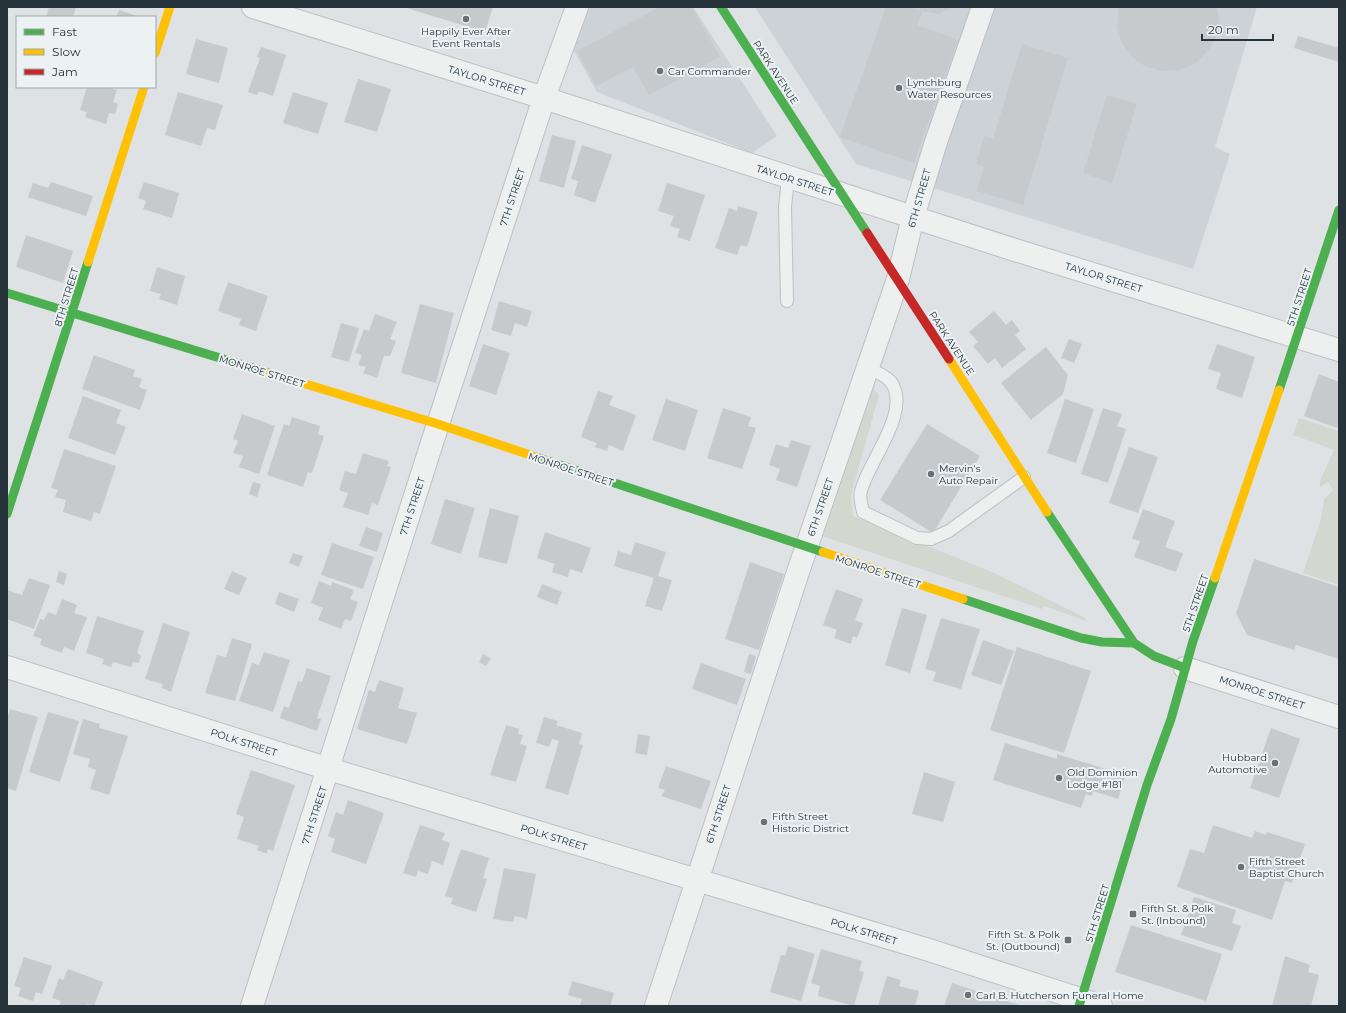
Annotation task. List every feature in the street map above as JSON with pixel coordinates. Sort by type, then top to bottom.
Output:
[{"type":"street","points":[[156,50],[170,7]]},
{"type":"street","name":"TAYLOR STREET","points":[[253,7],[544,98],[841,195],[1339,350]]},
{"type":"street","name":"7TH STREET","points":[[252,1006],[544,98],[577,7]]},
{"type":"street","name":"PARK AVENUE","points":[[722,7],[841,195],[898,279],[1024,477],[1134,643],[1154,656],[1185,668]]},
{"type":"street","name":"6TH STREET","points":[[656,1006],[806,547],[898,279],[913,217],[936,142],[984,7]]},
{"type":"street","name":"8TH STREET","points":[[7,514],[144,88]]},
{"type":"street","name":"5TH STREET","points":[[1080,1003],[1147,786],[1171,719],[1185,668],[1298,337],[1339,210]]},
{"type":"street","name":"MONROE STREET","points":[[7,293],[438,424],[1081,638],[1102,642],[1134,643]]},
{"type":"street","name":"POLK STREET","points":[[7,667],[329,769],[929,950],[1080,1003],[1102,1006]]},
{"type":"street","name":"MONROE STREET","points":[[1185,668],[1339,717]]},
{"type":"lane","points":[[787,301],[785,207],[788,178]]},
{"type":"lane","points":[[867,368],[878,373],[890,382],[897,398],[894,418],[860,492],[863,512],[917,538],[931,539],[949,530],[1024,477]]},
{"type":"shaded area","name":"Car Commander","points":[[589,7],[693,7],[777,136],[752,153],[597,92],[573,49]]},
{"type":"shaded area","points":[[755,7],[1257,7],[1215,147],[1230,154],[1193,269],[856,164]]},
{"type":"shaded area","points":[[873,389],[879,395],[851,495],[853,516],[992,572],[1084,617],[1086,621],[1044,606],[1042,609],[822,536],[866,390]]},
{"type":"shaded area","points":[[1299,418],[1339,431],[1339,585],[1303,573],[1321,519],[1324,499],[1333,490],[1328,482],[1320,487],[1320,481],[1334,450],[1293,435]]},
{"type":"building","points":[[49,7],[76,7],[73,16],[46,16]]},
{"type":"building","name":"Happily Ever After Event Rentals","points":[[403,7],[493,7],[485,32]]},
{"type":"building","points":[[660,7],[692,7],[720,57],[649,95],[633,67],[596,86],[577,51]]},
{"type":"building","name":"Lynchburg Water Resources","points":[[886,7],[910,7],[922,11],[917,25],[958,40],[914,163],[840,137]]},
{"type":"building","points":[[917,7],[953,7],[939,14],[922,11]]},
{"type":"building","points":[[1119,7],[1217,7],[1219,20],[1216,37],[1208,51],[1196,63],[1180,70],[1163,71],[1146,67],[1132,57],[1122,43],[1117,27]]},
{"type":"building","points":[[119,10],[137,16],[116,16]]},
{"type":"building","points":[[1298,36],[1339,48],[1339,62],[1294,48]]},
{"type":"building","points":[[196,39],[228,48],[219,83],[186,74]]},
{"type":"building","points":[[1022,44],[1068,58],[1023,205],[977,191],[984,167],[976,164],[984,136],[993,139]]},
{"type":"building","points":[[261,47],[286,55],[273,96],[259,91],[257,95],[248,92],[260,58],[257,57]]},
{"type":"building","points":[[358,79],[391,89],[377,132],[344,122]]},
{"type":"building","points":[[87,88],[110,88],[117,90],[113,102],[118,104],[115,114],[109,113],[106,124],[85,117],[87,112],[80,110]]},
{"type":"building","points":[[178,92],[223,105],[215,130],[207,128],[201,146],[165,135]]},
{"type":"building","points":[[293,92],[328,103],[318,134],[283,123]]},
{"type":"building","points":[[1107,95],[1137,104],[1112,183],[1083,173]]},
{"type":"building","points":[[552,135],[576,141],[564,188],[539,181]]},
{"type":"building","points":[[582,145],[612,155],[595,203],[574,195],[578,181],[571,179]]},
{"type":"building","points":[[51,182],[93,196],[86,216],[28,197],[33,183],[48,188]]},
{"type":"building","points":[[144,182],[179,193],[172,218],[143,209],[146,201],[138,198]]},
{"type":"building","points":[[667,183],[705,195],[690,241],[677,237],[680,229],[670,226],[674,216],[658,211]]},
{"type":"building","points":[[738,206],[758,212],[747,247],[741,245],[737,255],[715,248],[729,208],[737,211]]},
{"type":"building","points":[[26,235],[73,251],[63,283],[16,267]]},
{"type":"building","points":[[157,267],[185,276],[177,305],[159,299],[161,294],[150,291]]},
{"type":"building","points":[[228,282],[268,296],[256,331],[239,325],[241,319],[218,311]]},
{"type":"building","points":[[499,301],[532,311],[527,327],[515,323],[511,336],[491,330]]},
{"type":"building","points":[[420,304],[454,313],[436,383],[401,373]]},
{"type":"building","points":[[994,311],[1006,325],[1012,320],[1020,331],[1015,335],[1026,349],[1002,368],[995,358],[988,364],[973,346],[978,342],[969,332]]},
{"type":"building","points":[[375,314],[397,322],[390,339],[396,341],[390,356],[384,356],[377,378],[363,373],[366,367],[358,365],[362,355],[355,353],[364,329],[369,331]]},
{"type":"building","points":[[341,323],[359,328],[349,362],[331,357]]},
{"type":"building","points":[[1069,339],[1082,344],[1074,363],[1061,358]]},
{"type":"building","points":[[483,344],[510,353],[496,395],[469,386]]},
{"type":"building","points":[[1217,344],[1255,357],[1242,398],[1216,389],[1221,373],[1208,369]]},
{"type":"building","points":[[1046,347],[1068,375],[1063,394],[1031,420],[1001,383]]},
{"type":"building","points":[[94,355],[135,370],[133,376],[142,379],[139,387],[147,390],[140,410],[82,389]]},
{"type":"building","points":[[1319,374],[1339,382],[1339,424],[1337,428],[1304,416]]},
{"type":"building","points":[[598,391],[613,396],[609,405],[636,415],[623,451],[609,445],[607,451],[595,447],[597,443],[581,437]]},
{"type":"building","points":[[83,396],[121,410],[116,423],[126,427],[115,455],[68,438]]},
{"type":"building","points":[[666,399],[698,410],[685,451],[652,440]]},
{"type":"building","points":[[1065,399],[1094,409],[1076,463],[1047,453]]},
{"type":"building","points":[[723,408],[751,417],[748,426],[756,428],[742,469],[707,458]]},
{"type":"building","points":[[1103,408],[1122,414],[1117,426],[1126,429],[1108,483],[1081,474]]},
{"type":"building","points":[[242,414],[275,426],[259,474],[239,467],[243,456],[233,453],[238,441],[233,439]]},
{"type":"building","points":[[292,417],[320,426],[318,434],[324,436],[312,473],[308,472],[303,487],[267,475],[284,424],[289,426]]},
{"type":"building","points":[[927,424],[980,456],[933,533],[880,500]]},
{"type":"building","points":[[791,440],[811,446],[797,487],[776,480],[780,469],[769,465],[776,444],[788,448]]},
{"type":"building","points":[[1129,447],[1158,457],[1138,513],[1109,503]]},
{"type":"building","points":[[64,449],[116,466],[100,514],[94,512],[91,521],[63,512],[66,500],[55,497],[58,490],[51,488]]},
{"type":"building","points":[[363,453],[389,461],[387,466],[391,467],[378,505],[372,503],[368,515],[343,507],[348,493],[339,490],[345,471],[356,474]]},
{"type":"building","points":[[253,482],[261,484],[257,497],[249,494]]},
{"type":"building","points":[[445,499],[475,508],[461,554],[431,544]]},
{"type":"building","points":[[490,508],[519,516],[507,564],[478,557]]},
{"type":"building","points":[[1143,509],[1175,521],[1165,547],[1183,553],[1176,572],[1134,557],[1140,541],[1132,539]]},
{"type":"building","points":[[366,527],[383,533],[377,552],[359,546]]},
{"type":"building","points":[[545,532],[591,548],[582,573],[570,569],[568,577],[552,572],[555,564],[537,558]]},
{"type":"building","points":[[635,542],[666,552],[658,576],[672,580],[662,611],[645,606],[654,578],[614,566],[618,551],[631,555]]},
{"type":"building","points":[[332,543],[374,557],[363,589],[321,575]]},
{"type":"building","points":[[293,553],[303,556],[299,567],[289,563]]},
{"type":"building","points":[[1254,559],[1339,587],[1339,659],[1296,645],[1294,650],[1247,635],[1236,613]]},
{"type":"building","points":[[750,562],[784,574],[759,650],[725,639]]},
{"type":"building","points":[[59,571],[67,574],[64,585],[56,582]]},
{"type":"building","points":[[232,571],[247,578],[239,595],[224,589]]},
{"type":"building","points":[[29,578],[50,585],[34,629],[7,619],[7,590],[22,595]]},
{"type":"building","points":[[319,581],[331,586],[332,582],[354,590],[350,599],[358,602],[351,621],[345,619],[341,629],[318,620],[323,608],[311,603]]},
{"type":"building","points":[[542,584],[562,592],[557,605],[537,597]]},
{"type":"building","points":[[836,589],[863,599],[855,620],[863,623],[857,638],[853,636],[851,644],[834,638],[837,630],[823,625]]},
{"type":"building","points":[[279,592],[299,599],[294,612],[275,604]]},
{"type":"building","points":[[62,599],[77,605],[74,613],[87,617],[74,651],[64,647],[62,653],[40,645],[42,639],[33,636],[40,619],[44,620],[48,612],[56,615]]},
{"type":"building","points":[[902,608],[927,615],[910,673],[885,665]]},
{"type":"building","points":[[97,616],[144,631],[137,653],[141,656],[139,663],[133,662],[131,667],[113,662],[111,667],[102,664],[104,659],[86,653]]},
{"type":"building","points":[[941,618],[980,629],[961,689],[933,681],[936,672],[925,669]]},
{"type":"building","points":[[163,623],[190,632],[171,692],[162,688],[163,684],[145,679]]},
{"type":"building","points":[[232,638],[252,644],[235,701],[205,693],[217,655],[226,657]]},
{"type":"building","points":[[983,640],[1014,651],[1001,685],[971,675]]},
{"type":"building","points":[[1017,647],[1091,671],[1064,753],[990,730]]},
{"type":"building","points":[[264,652],[290,660],[273,712],[239,701],[252,663],[259,665]]},
{"type":"building","points":[[483,654],[491,659],[486,666],[479,662]]},
{"type":"building","points":[[749,654],[756,656],[751,674],[744,672]]},
{"type":"building","points":[[701,663],[746,679],[737,705],[692,689]]},
{"type":"building","points":[[307,668],[331,676],[317,718],[321,719],[317,731],[280,718],[284,706],[289,708],[298,681],[302,682]]},
{"type":"building","points":[[379,680],[404,688],[398,708],[417,713],[407,744],[357,729],[369,690],[375,692]]},
{"type":"building","points":[[10,709],[38,717],[16,791],[7,788],[7,719]]},
{"type":"building","points":[[48,712],[79,721],[60,782],[29,772]]},
{"type":"building","points":[[544,717],[558,721],[556,725],[582,733],[579,744],[583,745],[568,795],[545,788],[559,741],[552,739],[549,747],[536,743]]},
{"type":"building","points":[[83,719],[100,724],[99,728],[128,736],[109,795],[90,789],[96,770],[88,767],[90,759],[73,754]]},
{"type":"building","points":[[506,725],[519,729],[518,734],[523,735],[520,744],[527,746],[516,782],[490,775]]},
{"type":"building","name":"Hubbard Automotive","points":[[1271,728],[1300,739],[1279,798],[1250,788]]},
{"type":"building","points":[[638,734],[650,736],[647,755],[635,753]]},
{"type":"building","name":"Old Dominion Lodge #181","points":[[1005,743],[1057,759],[1057,754],[1126,775],[1118,799],[1093,791],[1092,796],[1086,794],[1081,808],[993,780]]},
{"type":"building","points":[[666,766],[711,781],[701,809],[661,796],[665,790],[658,788]]},
{"type":"building","points":[[251,770],[295,785],[273,851],[268,849],[267,854],[257,850],[259,846],[237,839],[244,817],[236,814]]},
{"type":"building","points":[[924,772],[955,782],[943,822],[912,814]]},
{"type":"building","points":[[348,800],[384,813],[366,864],[331,852],[335,839],[328,836],[336,812],[343,815]]},
{"type":"building","points":[[420,825],[445,833],[442,840],[450,843],[443,865],[432,861],[428,874],[418,871],[416,877],[403,873]]},
{"type":"building","name":"Fifth Street Baptist Church","points":[[1213,825],[1252,838],[1255,831],[1266,835],[1267,832],[1305,844],[1292,883],[1285,881],[1272,920],[1177,887],[1190,849],[1204,853]]},
{"type":"building","points":[[461,849],[489,858],[483,878],[487,879],[476,912],[451,904],[453,898],[445,896]]},
{"type":"building","points":[[504,868],[536,874],[527,919],[515,916],[513,922],[493,919]]},
{"type":"building","points":[[1194,897],[1236,910],[1232,923],[1241,926],[1232,951],[1181,935]]},
{"type":"building","points":[[1131,925],[1222,954],[1206,1001],[1115,972]]},
{"type":"building","points":[[788,946],[815,954],[801,1001],[770,992],[781,955],[785,956]]},
{"type":"building","points":[[821,949],[862,961],[859,971],[864,972],[854,1006],[818,996],[820,986],[811,983]]},
{"type":"building","points":[[1285,956],[1310,965],[1308,972],[1319,975],[1311,1006],[1272,1006]]},
{"type":"building","points":[[24,957],[52,966],[42,994],[36,992],[33,1001],[18,996],[21,988],[14,986]]},
{"type":"building","points":[[68,969],[103,982],[94,1006],[87,1004],[86,1006],[59,1006],[61,1001],[52,998],[59,978],[63,980]]},
{"type":"building","points":[[887,976],[901,980],[899,986],[919,991],[915,1006],[878,1006]]},
{"type":"building","points":[[572,981],[614,993],[610,1006],[580,1006],[582,999],[568,995]]},
{"type":"building","name":"Carl B. Hutcherson Funeral Home","points":[[952,983],[1022,1006],[944,1006]]},
{"type":"traffic: fast","points":[[721,7],[867,233]]},
{"type":"traffic: fast","points":[[1279,390],[1339,210]]},
{"type":"traffic: fast","points":[[7,514],[88,262]]},
{"type":"traffic: fast","points":[[7,293],[269,373]]},
{"type":"traffic: fast","points":[[536,457],[823,552]]},
{"type":"traffic: fast","points":[[1047,512],[1134,643],[1154,656],[1185,668]]},
{"type":"traffic: fast","points":[[1079,1006],[1147,785],[1171,719],[1193,641],[1215,578]]},
{"type":"traffic: fast","points":[[963,599],[1081,638],[1102,642],[1134,643]]},
{"type":"traffic: slow","points":[[156,50],[170,7]]},
{"type":"traffic: slow","points":[[88,262],[144,88]]},
{"type":"traffic: slow","points":[[949,359],[1047,512]]},
{"type":"traffic: slow","points":[[269,373],[438,424],[536,457]]},
{"type":"traffic: slow","points":[[1215,578],[1279,390]]},
{"type":"traffic: slow","points":[[823,552],[963,599]]},
{"type":"traffic: jam","points":[[867,233],[949,359]]},
{"type":"place","name":"Happily Ever After Event Rentals","points":[[466,19]]},
{"type":"place","name":"Car Commander","points":[[660,71]]},
{"type":"place","name":"Lynchburg Water Resources","points":[[899,88]]},
{"type":"place","name":"Mervin's Auto Repair","points":[[931,474]]},
{"type":"place","name":"Hubbard Automotive","points":[[1275,763]]},
{"type":"place","name":"Old Dominion Lodge #181","points":[[1059,778]]},
{"type":"place","name":"Fifth Street Historic District","points":[[764,822]]},
{"type":"place","name":"Fifth Street Baptist Church","points":[[1241,867]]},
{"type":"place","name":"Fifth St. & Polk St. (Inbound)","points":[[1133,914]]},
{"type":"place","name":"Fifth St. & Polk St. (Outbound)","points":[[1068,940]]},
{"type":"place","name":"Carl B. Hutcherson Funeral Home","points":[[968,995]]}]
